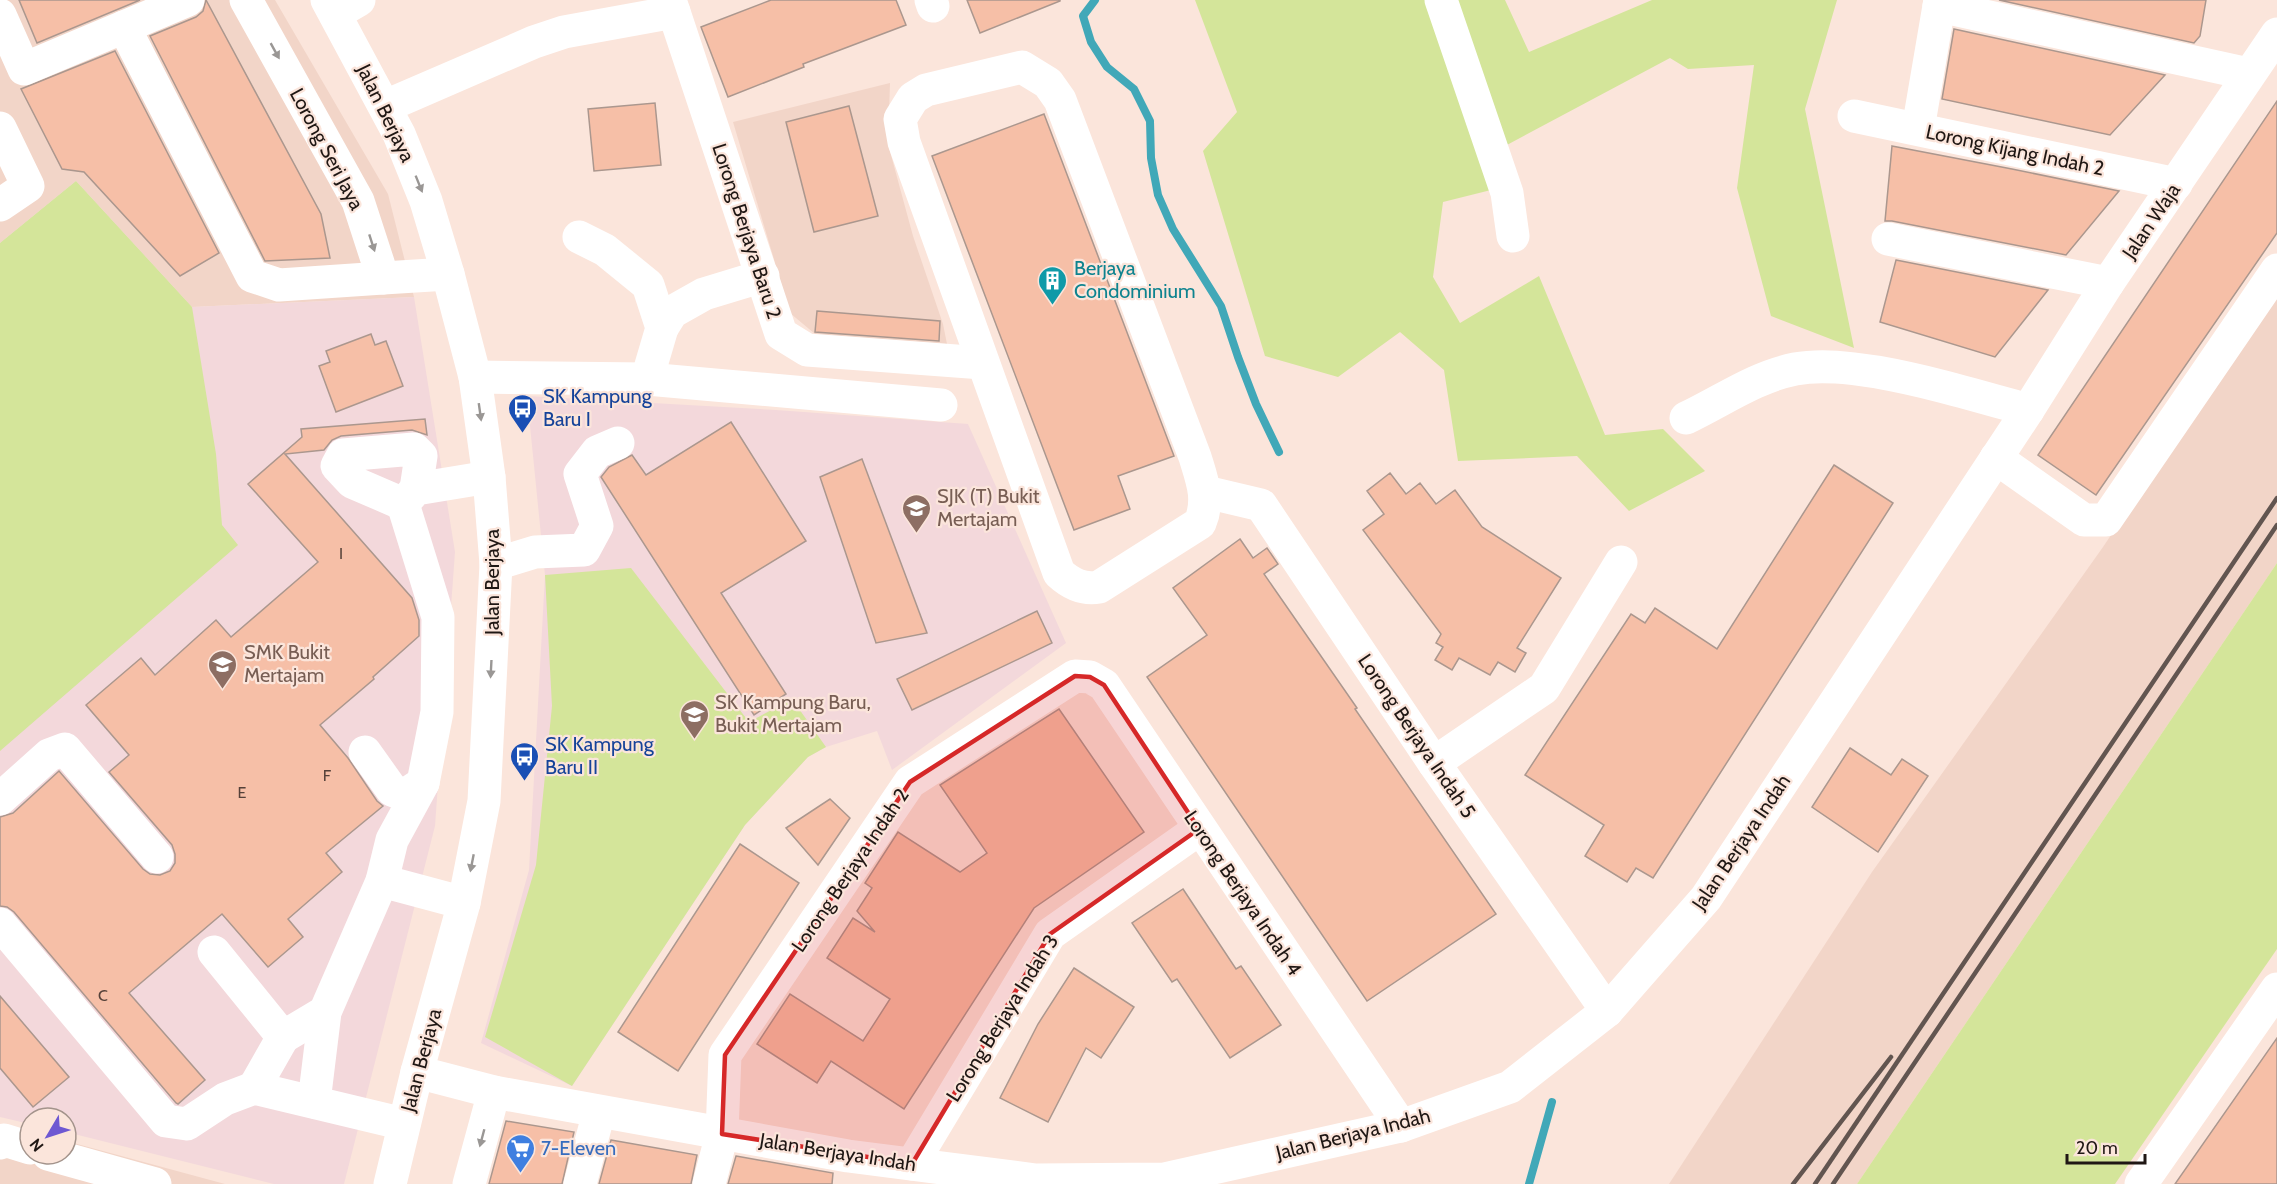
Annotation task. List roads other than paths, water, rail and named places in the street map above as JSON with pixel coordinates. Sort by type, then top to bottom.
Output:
[{"type":"street","points":[[3,28],[24,69],[188,0]]},
{"type":"street","name":"Lorong Seri Jaya","points":[[246,0],[358,201],[383,278]]},
{"type":"street","points":[[1441,0],[1507,193],[1513,236]]},
{"type":"street","points":[[1918,129],[1940,3],[2249,74]]},
{"type":"street","name":"Jalan Berjaya","points":[[340,5],[426,201],[448,274],[475,377],[489,477],[496,564],[484,801],[464,903],[417,1071],[390,1184]]},
{"type":"street","points":[[386,106],[544,38],[672,6]]},
{"type":"street","name":"Lorong Berjaya Baru 2","points":[[672,6],[781,334],[807,350],[983,363]]},
{"type":"street","points":[[124,27],[252,276],[279,285],[448,274]]},
{"type":"street","name":"Jalan Waja","points":[[2028,410],[2109,283],[2277,34]]},
{"type":"street","points":[[1022,67],[1048,83],[1060,100],[1206,492],[1205,511],[1200,523],[1099,587],[1089,589],[1069,582],[1059,573],[904,142],[900,119],[913,98],[926,90],[1022,67]]},
{"type":"street","name":"Lorong Kijang Indah 2","points":[[1854,116],[2176,184]]},
{"type":"street","points":[[0,128],[28,186],[0,205]]},
{"type":"street","points":[[579,237],[605,250],[648,285],[662,328]]},
{"type":"street","points":[[1888,239],[2109,283]]},
{"type":"street","points":[[1996,458],[2084,520],[2106,520],[2277,270]]},
{"type":"street","points":[[647,379],[662,328],[672,312],[704,294],[763,276]]},
{"type":"street","points":[[1686,418],[1715,404],[1745,385],[1795,369],[1844,366],[1907,377],[2028,410]]},
{"type":"street","points":[[475,377],[647,379],[941,405]]},
{"type":"street","name":"Jalan Berjaya Indah","points":[[417,1071],[494,1092],[722,1134],[844,1170],[912,1164],[1036,1180],[1164,1179],[1401,1126],[1510,1087],[1607,1011],[1706,898],[2028,410]]},
{"type":"street","points":[[496,564],[535,552],[584,550],[597,526],[580,474],[597,452],[618,443]]},
{"type":"street","points":[[314,1102],[325,1012],[382,881],[392,840],[423,783],[437,712],[438,617],[409,496],[489,477]]},
{"type":"street","name":"Lorong Berjaya Indah 5","points":[[1206,492],[1261,505],[1434,763],[1607,1011]]},
{"type":"street","points":[[1434,763],[1544,688],[1621,562]]},
{"type":"street","name":"Lorong Berjaya Indah 4","points":[[1075,676],[1090,677],[1104,685],[1199,830],[1401,1126]]},
{"type":"street","name":"Lorong Berjaya Indah 2","points":[[709,1184],[722,1134],[725,1055],[910,782],[1075,676]]},
{"type":"street","points":[[0,799],[49,755],[65,749],[157,856]]},
{"type":"street","points":[[365,752],[392,790],[405,795],[423,783]]},
{"type":"street","name":"Lorong Berjaya Indah 3","points":[[912,1164],[1050,933],[1199,830]]},
{"type":"street","points":[[382,881],[464,903]]},
{"type":"street","points":[[0,924],[166,1121],[187,1124],[225,1099],[254,1088],[404,1124]]},
{"type":"street","points":[[214,952],[283,1037]]},
{"type":"street","points":[[2141,1184],[2277,989]]},
{"type":"street","points":[[254,1088],[283,1037],[325,1012]]},
{"type":"street","points":[[469,1184],[494,1092]]},
{"type":"street","points":[[580,1184],[599,1112]]},
{"type":"street","points":[[0,1143],[4,1140],[18,1144]]},
{"type":"street","points":[[76,1166],[101,1177],[155,1184]]},
{"type":"waterway","points":[[1095,0],[1083,16],[1091,42],[1107,67],[1134,89],[1150,121],[1151,158],[1158,195],[1173,229],[1221,306],[1256,404],[1279,452]]},
{"type":"waterway","points":[[1529,1184],[1552,1102]]},
{"type":"railway","points":[[1815,1184],[2277,498]]},
{"type":"railway","points":[[1833,1184],[2277,525]]},
{"type":"railway","points":[[1793,1184],[1891,1057]]},
{"type":"place","name":"Berjaya Condominium","points":[[1053,306]]},
{"type":"place","name":"SK Kampung Baru I","points":[[522,434]]},
{"type":"place","name":"SJK (T) Bukit Mertajam","points":[[916,534]]},
{"type":"place","name":"SMK Bukit Mertajam","points":[[223,690]]},
{"type":"place","name":"SK Kampung Baru, Bukit Mertajam","points":[[694,740]]},
{"type":"place","name":"SK Kampung Baru II","points":[[524,782]]},
{"type":"place","name":"7-Eleven","points":[[520,1174]]}]
